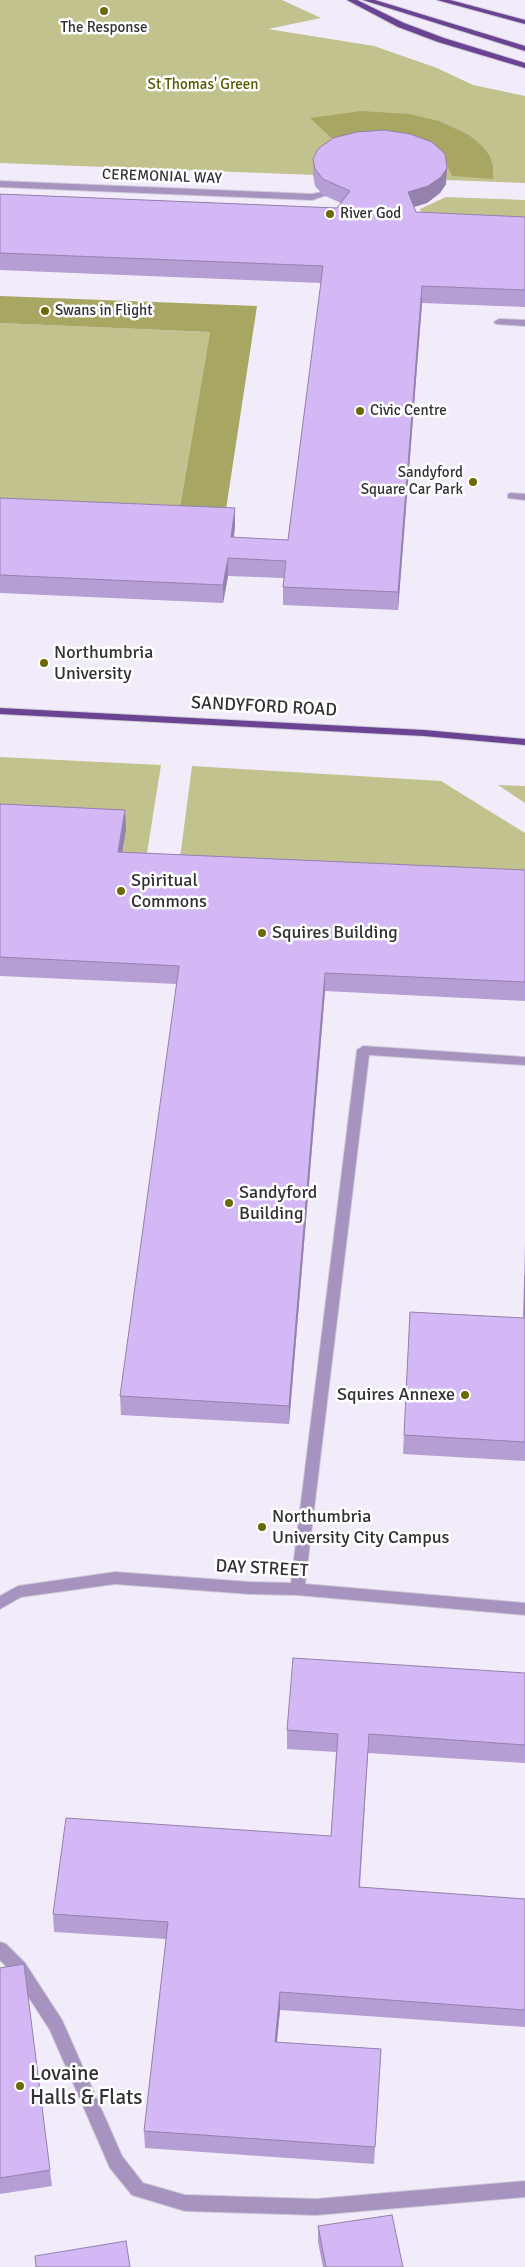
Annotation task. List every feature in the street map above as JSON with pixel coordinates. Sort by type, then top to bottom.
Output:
[{"type":"main road","points":[[351,0],[401,25],[441,40],[525,66]]},
{"type":"main road","points":[[367,0],[525,49]]},
{"type":"main road","points":[[441,0],[525,22]]},
{"type":"main road","name":"SANDYFORD ROAD","points":[[0,711],[414,733],[525,742]]},
{"type":"street","name":"CEREMONIAL WAY","points":[[0,184],[312,197],[323,195]]},
{"type":"street","points":[[499,322],[525,324]]},
{"type":"street","points":[[511,496],[525,497]]},
{"type":"street","points":[[296,1589],[363,1050],[525,1060]]},
{"type":"street","name":"DAY STREET","points":[[0,1604],[18,1592],[115,1578],[250,1588],[296,1589],[525,1609]]},
{"type":"street","points":[[0,1949],[19,1968],[56,2025],[116,2162],[138,2189],[185,2203],[316,2207],[525,2189]]},
{"type":"green space","name":"St Thomas' Green","points":[[0,0],[282,0],[321,18],[268,29],[374,46],[437,68],[473,85],[525,96],[525,183],[0,163]]},
{"type":"green space","points":[[446,197],[525,200],[525,231],[426,227],[420,209]]},
{"type":"green space","points":[[0,323],[210,332],[180,507],[0,499]]},
{"type":"green space","points":[[0,757],[161,765],[144,872],[0,823]]},
{"type":"green space","points":[[192,766],[441,781],[525,833],[525,889],[178,873]]},
{"type":"green space","points":[[498,785],[525,786],[525,803]]},
{"type":"shaded area","points":[[361,111],[409,114],[439,121],[469,135],[490,156],[493,167],[493,179],[452,176],[447,165],[435,155],[339,145],[310,118]]},
{"type":"shaded area","points":[[0,296],[257,306],[226,509],[180,507],[210,332],[0,323]]},
{"type":"building","name":"Civic Centre","points":[[384,130],[410,134],[432,142],[445,154],[447,168],[441,177],[428,186],[408,192],[416,212],[525,217],[525,290],[422,286],[398,592],[283,587],[286,561],[228,558],[223,585],[0,575],[0,498],[235,508],[231,537],[288,540],[323,266],[0,253],[0,194],[337,208],[350,191],[323,179],[315,169],[313,159],[318,149],[333,138],[357,132]]},
{"type":"building","points":[[0,804],[125,810],[118,852],[525,870],[525,982],[325,973],[289,1406],[120,1396],[179,966],[0,957]]},
{"type":"building","name":"Squires Annexe","points":[[525,1276],[525,1442],[404,1435],[410,1312],[524,1318]]},
{"type":"building","points":[[293,1658],[525,1673],[525,1745],[369,1734],[359,1887],[525,1899],[525,2010],[280,1992],[275,2042],[381,2049],[375,2147],[144,2131],[168,1922],[53,1914],[66,1818],[331,1836],[338,1734],[287,1730]]},
{"type":"building","name":"Lovaine Halls & Flats","points":[[24,1964],[50,2170],[0,2178],[0,1968]]},
{"type":"building","points":[[392,2215],[403,2267],[326,2267],[318,2226]]},
{"type":"building","points":[[126,2241],[130,2267],[36,2267],[35,2256]]},
{"type":"place","name":"The Response","points":[[104,11]]},
{"type":"place","name":"River God","points":[[330,214]]},
{"type":"place","name":"Swans in Flight","points":[[45,311]]},
{"type":"place","name":"Civic Centre","points":[[360,411]]},
{"type":"place","name":"Sandyford Square Car Park","points":[[473,482]]},
{"type":"place","name":"Northumbria University","points":[[44,663]]},
{"type":"place","name":"Spiritual Commons","points":[[121,891]]},
{"type":"place","name":"Squires Building","points":[[262,933]]},
{"type":"place","name":"Sandyford Building","points":[[229,1203]]},
{"type":"place","name":"Squires Annexe","points":[[465,1395]]},
{"type":"place","name":"Northumbria University City Campus","points":[[262,1527]]},
{"type":"place","name":"Lovaine Halls & Flats","points":[[20,2086]]}]
